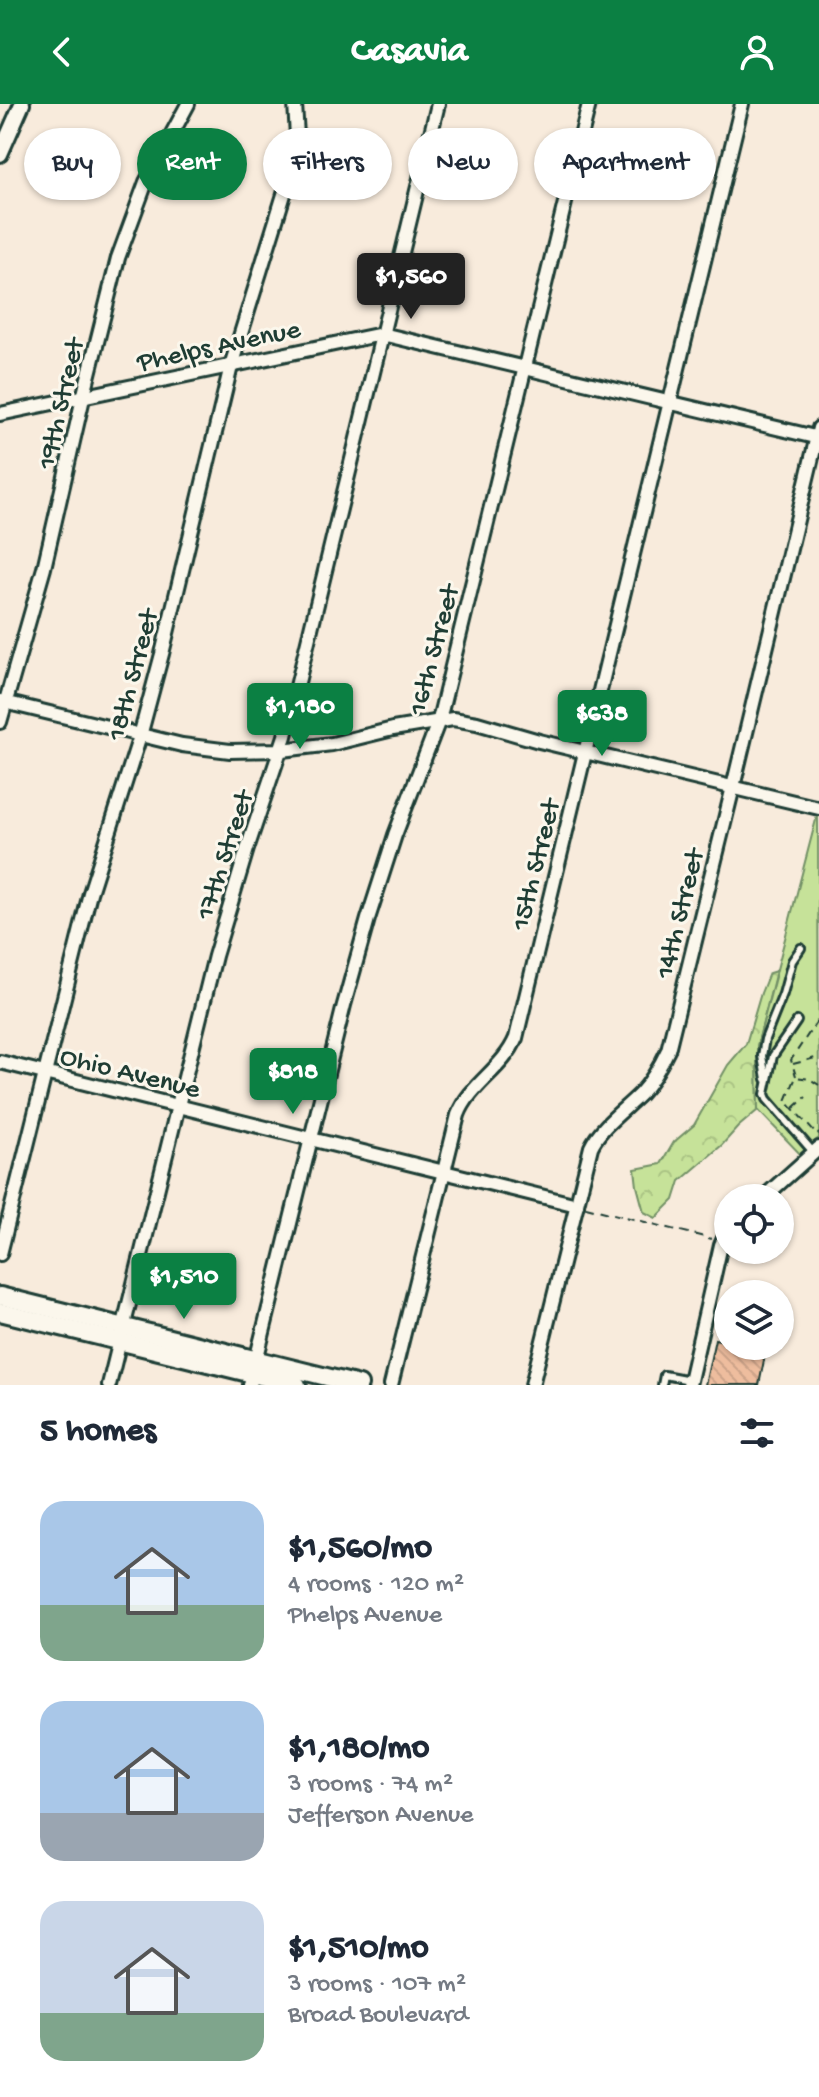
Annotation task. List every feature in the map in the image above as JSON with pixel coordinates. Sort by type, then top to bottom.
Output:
[{"type":"main road","points":[[0,1296],[297,1385]]},
{"type":"main road","points":[[0,1312],[121,1334]]},
{"type":"main road","points":[[253,1373],[359,1385]]},
{"type":"street","points":[[0,154],[22,104]]},
{"type":"street","name":"19th Street","points":[[0,722],[2,702],[44,568],[118,258],[161,152],[188,104]]},
{"type":"street","name":"18th Street","points":[[0,1254],[90,893],[140,736],[162,654],[231,366],[294,160],[297,136],[295,104]]},
{"type":"street","name":"17th Street","points":[[109,1385],[228,910],[282,750],[438,104]]},
{"type":"street","name":"16th Street","points":[[253,1373],[368,919],[395,835],[439,720],[589,104]]},
{"type":"street","name":"15th Street","points":[[391,1385],[461,1108],[503,1060],[516,1038],[742,104]]},
{"type":"street","name":"Phelps Avenue","points":[[0,414],[382,334],[818,434]]},
{"type":"street","name":"14th Street","points":[[532,1385],[595,1140],[652,1080],[668,1050],[818,434]]},
{"type":"street","points":[[2,702],[140,736],[206,749],[247,752],[332,744],[453,719],[819,808]]},
{"type":"street","name":"Ohio Avenue","points":[[0,1062],[577,1205]]},
{"type":"street","points":[[778,1184],[816,1150]]},
{"type":"street","points":[[689,1382],[718,1264]]},
{"type":"lane","points":[[801,948],[792,961],[762,1056],[767,1099],[816,1150]]},
{"type":"lane","points":[[767,1083],[773,1056],[797,1021]]},
{"type":"lane","points":[[662,1385],[664,1375],[689,1382]]},
{"type":"path","points":[[819,1018],[791,1060],[796,1077],[786,1101],[817,1135],[819,1133]]},
{"type":"path","points":[[792,1064],[819,1057]]},
{"type":"path","points":[[796,1077],[810,1079],[819,1085]]},
{"type":"path","points":[[793,1109],[806,1097]]},
{"type":"path","points":[[577,1205],[714,1234]]},
{"type":"green space","points":[[818,812],[819,1138],[800,1154],[758,1110],[757,1046]]},
{"type":"green space","points":[[776,971],[757,1046],[758,1110],[680,1181],[674,1200],[656,1218],[644,1212],[635,1169],[661,1164],[674,1142],[694,1125],[728,1065],[746,1044],[769,973]]},
{"type":"building","points":[[714,1344],[714,1360],[764,1360],[759,1385],[705,1385]]}]
